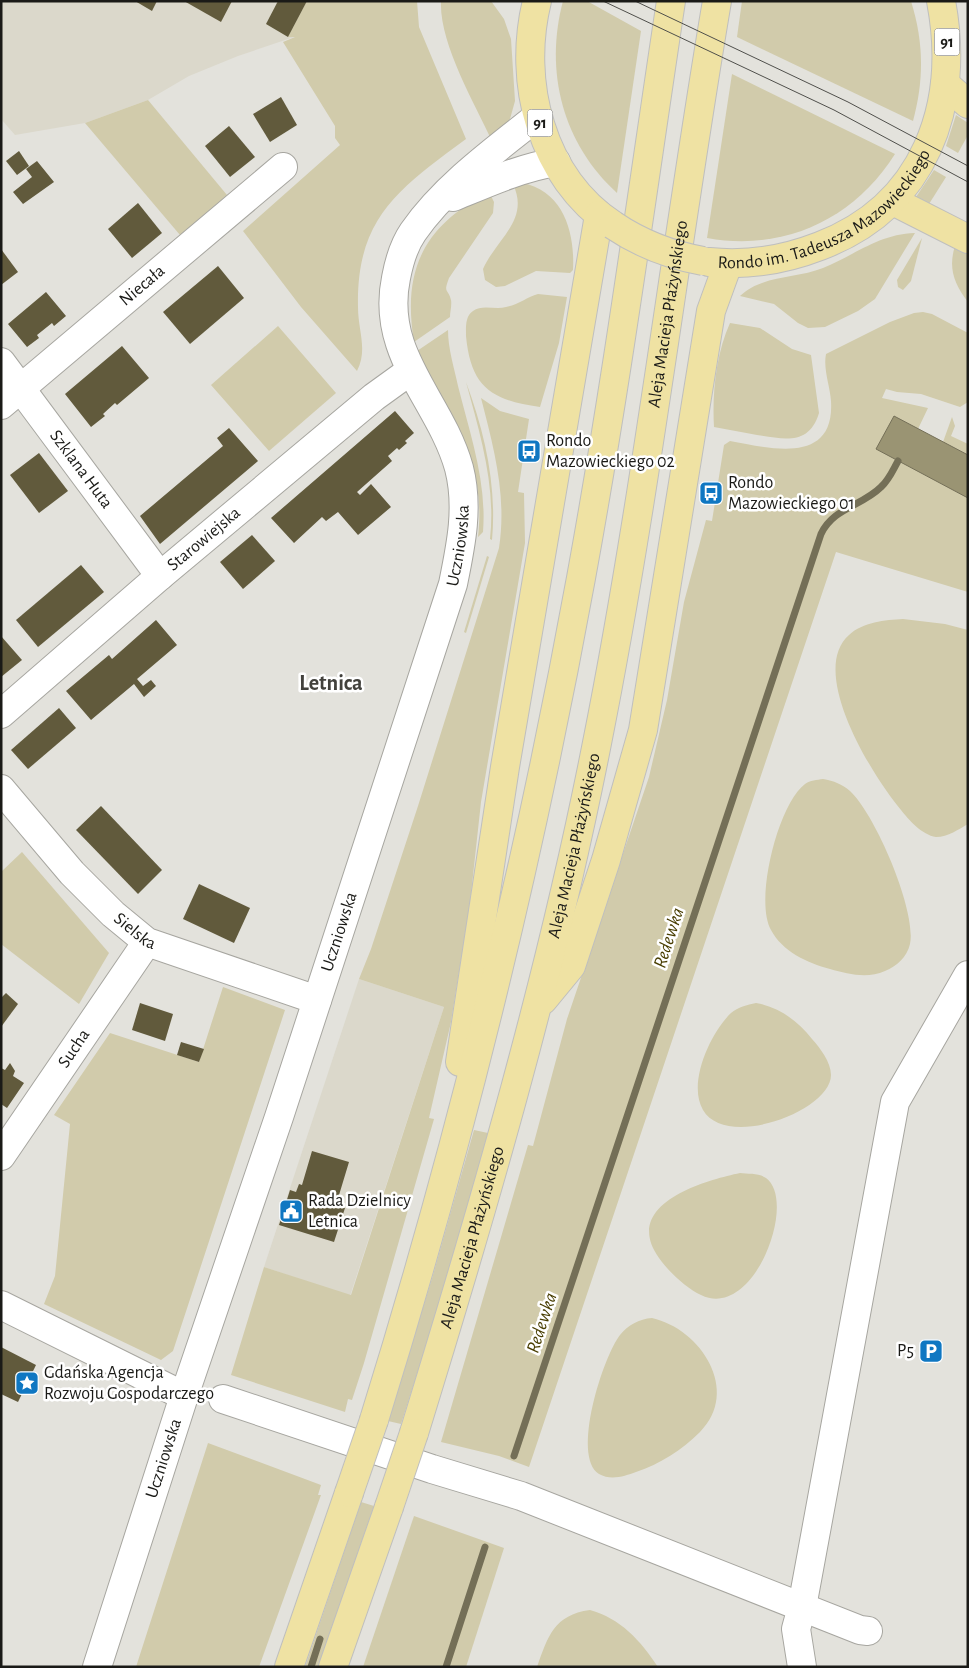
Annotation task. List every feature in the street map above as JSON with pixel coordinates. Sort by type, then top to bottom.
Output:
[{"type":"main road","points":[[290,1667],[374,1420],[446,1175],[517,896],[582,575],[670,1]]},
{"type":"main road","name":"Aleja Macieja Płażyńskiego","points":[[333,1667],[414,1433],[477,1229],[538,1005],[597,744],[628,571],[664,358],[717,1]]},
{"type":"main road","name":"Rondo im. Tadeusza Mazowieckiego","points":[[529,5],[529,65],[538,116],[556,162],[583,199],[606,220],[650,246],[676,255],[715,262],[779,259],[820,246],[852,232],[893,201],[914,172],[929,145],[942,107],[946,84],[946,29],[941,1]]},
{"type":"main road","points":[[946,84],[968,104]]},
{"type":"main road","points":[[893,201],[968,239]]},
{"type":"main road","points":[[446,1175],[459,1073],[505,766],[606,220]]},
{"type":"main road","points":[[538,1005],[571,966],[643,730],[710,311],[715,262]]},
{"type":"street","name":"Uczniowska","points":[[97,1667],[184,1396],[317,1000],[453,584],[462,542],[465,505],[459,468],[443,429],[403,356],[393,319],[393,293],[399,263],[412,234],[436,204],[487,156],[538,116]]},
{"type":"street","name":"Uczniowska","points":[[436,204],[497,178],[540,164],[556,162]]},
{"type":"street","name":"Niecała","points":[[11,397],[283,167]]},
{"type":"street","name":"Szklana Huta","points":[[1,362],[11,397],[160,576]]},
{"type":"street","name":"Starowiejska","points":[[1,714],[160,576],[374,397],[410,371]]},
{"type":"street","name":"Sielska","points":[[1,788],[72,873],[113,914],[147,942],[317,1000]]},
{"type":"street","name":"Sucha","points":[[1,1156],[147,942]]},
{"type":"street","points":[[802,1667],[796,1629],[802,1607],[895,1102],[968,975]]},
{"type":"street","points":[[1,1305],[184,1396]]},
{"type":"street","points":[[223,1398],[414,1463],[521,1496],[860,1630],[868,1631]]},
{"type":"shaded area","points":[[1,1],[320,1],[297,36],[238,56],[189,76],[148,100],[85,123],[15,135],[1,119]]},
{"type":"shaded area","points":[[307,1],[417,1],[419,27],[466,139],[402,190],[386,208],[374,227],[365,250],[359,276],[358,316],[362,340],[362,355],[357,371],[301,307],[243,231],[340,145],[335,138],[335,126],[283,42],[295,37],[288,37]]},
{"type":"shaded area","points":[[441,1],[491,1],[504,19],[511,39],[515,101],[510,119],[492,141],[467,91],[452,53],[442,17]]},
{"type":"shaded area","points":[[563,1],[587,1],[641,31],[617,193],[598,174],[583,152],[571,129],[563,105],[557,80],[556,54]]},
{"type":"shaded area","points":[[742,1],[911,1],[918,32],[921,61],[917,106],[913,121],[737,37]]},
{"type":"shaded area","points":[[732,74],[895,154],[878,177],[859,197],[838,213],[815,226],[790,235],[763,240],[736,241],[707,238]]},
{"type":"shaded area","points":[[148,100],[227,195],[180,235],[85,123]]},
{"type":"shaded area","points":[[956,115],[968,123],[968,135],[958,153],[946,146]]},
{"type":"shaded area","points":[[934,170],[946,177],[929,204],[916,197]]},
{"type":"shaded area","points":[[522,183],[548,195],[557,204],[569,228],[572,242],[573,270],[570,273],[536,271],[505,286],[496,287],[485,280],[483,269],[515,219],[517,197],[513,184]]},
{"type":"shaded area","points":[[489,192],[494,202],[493,213],[447,283],[446,289],[451,302],[450,317],[414,342],[411,316],[412,293],[415,271],[423,252],[434,235],[448,220],[467,205]]},
{"type":"shaded area","points":[[915,233],[875,299],[858,311],[825,327],[808,328],[798,323],[774,304],[740,296],[758,284],[812,272],[879,241],[902,234]]},
{"type":"shaded area","points":[[922,238],[911,281],[903,290],[898,287],[897,280]]},
{"type":"shaded area","points":[[955,246],[968,254],[968,302],[959,289],[952,269]]},
{"type":"shaded area","points":[[538,294],[567,297],[559,343],[540,407],[509,400],[487,388],[473,368],[466,336],[467,319],[473,311],[484,307],[502,308],[510,306]]},
{"type":"shaded area","points":[[914,313],[932,314],[968,333],[968,402],[960,407],[921,394],[886,389],[882,398],[928,408],[918,429],[894,416],[877,449],[968,498],[968,592],[836,552],[529,1467],[499,1456],[441,1442],[528,1145],[533,1146],[567,1019],[649,777],[667,700],[684,602],[706,520],[712,521],[724,445],[730,441],[780,449],[797,448],[811,444],[822,436],[829,422],[831,401],[826,372],[826,354],[890,322]]},
{"type":"shaded area","points":[[730,323],[760,328],[792,349],[811,355],[819,413],[815,424],[802,436],[777,438],[714,427],[714,401],[718,361]]},
{"type":"shaded area","points":[[278,326],[336,393],[269,451],[211,385]]},
{"type":"shaded area","points":[[448,330],[458,386],[480,476],[484,513],[483,532],[478,537],[479,509],[477,484],[471,461],[453,418],[417,351]]},
{"type":"shaded area","points":[[466,382],[479,421],[488,460],[493,500],[492,540],[490,539],[491,499],[486,460]]},
{"type":"shaded area","points":[[481,398],[500,411],[529,419],[518,492],[524,493],[525,543],[481,802],[470,903],[451,1022],[429,1118],[434,1119],[364,1363],[352,1400],[348,1399],[345,1412],[231,1375],[264,1267],[351,1295],[444,1007],[359,979],[371,949],[418,806],[499,548],[501,510],[498,473]]},
{"type":"shaded area","points":[[894,416],[968,455],[968,498],[876,449]]},
{"type":"shaded area","points":[[952,417],[955,426],[951,436],[968,444],[968,455],[943,442]]},
{"type":"shaded area","points":[[487,556],[489,557],[466,633],[464,632]]},
{"type":"shaded area","points":[[903,619],[945,624],[968,630],[968,824],[940,837],[931,836],[921,830],[904,814],[889,795],[862,750],[849,724],[840,698],[836,673],[838,652],[849,635],[867,624]]},
{"type":"shaded area","points":[[823,779],[844,786],[850,791],[871,820],[892,864],[907,909],[910,929],[909,949],[897,964],[871,975],[837,971],[804,960],[782,944],[771,930],[766,916],[767,876],[778,831],[786,811],[795,795],[805,784]]},
{"type":"shaded area","points":[[22,852],[109,953],[79,1004],[1,944],[1,872]]},
{"type":"shaded area","points":[[359,979],[444,1007],[350,1296],[264,1267]]},
{"type":"shaded area","points":[[223,987],[285,1010],[173,1351],[161,1360],[44,1304],[55,1276],[70,1124],[54,1115],[110,1033],[199,1062]]},
{"type":"shaded area","points":[[756,1003],[780,1011],[801,1026],[824,1056],[831,1070],[831,1075],[826,1088],[814,1101],[797,1112],[776,1121],[754,1126],[733,1126],[715,1121],[703,1110],[699,1099],[700,1072],[709,1045],[723,1022],[737,1009]]},
{"type":"shaded area","points":[[474,1130],[488,1133],[447,1280],[401,1424],[388,1421],[433,1275]]},
{"type":"shaded area","points":[[740,1173],[763,1176],[775,1191],[777,1210],[773,1232],[765,1255],[753,1275],[738,1291],[720,1298],[701,1295],[678,1279],[659,1258],[650,1239],[650,1223],[658,1210],[671,1199],[688,1189]]},
{"type":"shaded area","points":[[652,1318],[670,1324],[686,1335],[700,1348],[710,1364],[716,1381],[717,1398],[712,1416],[693,1439],[662,1461],[623,1476],[604,1476],[599,1474],[591,1464],[588,1448],[589,1428],[599,1384],[606,1363],[620,1335],[634,1323]]},
{"type":"shaded area","points":[[208,1443],[321,1485],[318,1495],[321,1495],[259,1667],[136,1667]]},
{"type":"shaded area","points":[[361,1502],[374,1506],[319,1667],[305,1667]]},
{"type":"shaded area","points":[[414,1516],[504,1548],[466,1667],[363,1667]]},
{"type":"shaded area","points":[[590,1610],[611,1619],[629,1632],[658,1667],[537,1667],[549,1637],[560,1622],[578,1613]]},
{"type":"building","points":[[135,1],[157,1],[152,11]]},
{"type":"building","points":[[184,1],[232,1],[221,22]]},
{"type":"building","points":[[278,1],[307,1],[288,37],[266,24]]},
{"type":"building","points":[[281,97],[297,125],[270,142],[253,114]]},
{"type":"building","points":[[229,126],[255,157],[230,177],[205,146]]},
{"type":"building","points":[[19,151],[29,166],[17,175],[6,161]]},
{"type":"building","points":[[37,161],[54,182],[23,204],[13,192],[32,177],[26,169]]},
{"type":"building","points":[[138,203],[162,233],[132,258],[108,229]]},
{"type":"building","points":[[1,249],[18,272],[1,285]]},
{"type":"building","points":[[218,266],[244,298],[190,344],[163,312]]},
{"type":"building","points":[[46,292],[66,316],[54,326],[52,323],[37,335],[39,338],[27,347],[8,324]]},
{"type":"building","points":[[122,346],[149,378],[117,405],[115,403],[103,414],[105,416],[91,427],[65,394]]},
{"type":"building","points":[[395,411],[414,433],[405,441],[407,443],[399,450],[397,448],[388,456],[392,461],[357,492],[360,495],[371,484],[391,507],[358,535],[338,512],[326,521],[322,517],[294,543],[271,518]]},
{"type":"building","points":[[229,428],[258,461],[160,544],[140,516],[223,446],[217,438]]},
{"type":"building","points":[[39,453],[68,491],[39,513],[10,475]]},
{"type":"building","points":[[252,535],[275,561],[243,589],[220,562]]},
{"type":"building","points":[[81,565],[104,592],[38,647],[16,620]]},
{"type":"building","points":[[156,620],[177,645],[137,679],[143,686],[151,680],[156,686],[144,697],[134,684],[91,720],[66,691],[109,655],[112,659]]},
{"type":"building","points":[[1,636],[22,660],[1,677]]},
{"type":"building","points":[[59,708],[76,728],[28,769],[11,750]]},
{"type":"building","points":[[101,806],[162,870],[138,894],[76,830]]},
{"type":"building","points":[[199,884],[250,908],[234,943],[183,919]]},
{"type":"building","points":[[6,993],[18,1004],[1,1027],[1,998]]},
{"type":"building","points":[[140,1003],[173,1014],[165,1041],[132,1030]]},
{"type":"building","points":[[181,1042],[204,1049],[199,1062],[177,1055]]},
{"type":"building","points":[[10,1063],[15,1071],[13,1076],[24,1083],[7,1108],[1,1104],[1,1068],[5,1070]]},
{"type":"building","points":[[312,1151],[349,1162],[336,1205],[345,1208],[334,1242],[279,1225],[290,1190],[296,1192],[299,1184],[302,1185]]},
{"type":"building","points":[[1,1347],[36,1365],[18,1402],[1,1394]]},
{"type":"waterway","name":"Redewka","points":[[514,1456],[821,534],[833,518],[881,487],[889,478],[898,461]]},
{"type":"waterway","name":"Redewka","points":[[446,1667],[485,1547]]},
{"type":"waterway","points":[[311,1667],[320,1639]]},
{"type":"tram line","points":[[603,1],[834,110],[968,182]]},
{"type":"tram line","points":[[635,1],[848,102],[968,166]]},
{"type":"place","name":"Rondo Mazowieckiego 02","points":[[529,451]]},
{"type":"place","name":"Rondo Mazowieckiego 01","points":[[711,493]]},
{"type":"place","name":"Rada Dzielnicy Letnica","points":[[291,1211]]},
{"type":"place","name":"P5","points":[[931,1351]]},
{"type":"place","name":"Gdańska Agencja Rozwoju Gospodarczego","points":[[27,1383]]},
{"type":"district","name":"Letnica","points":[[331,683]]}]
